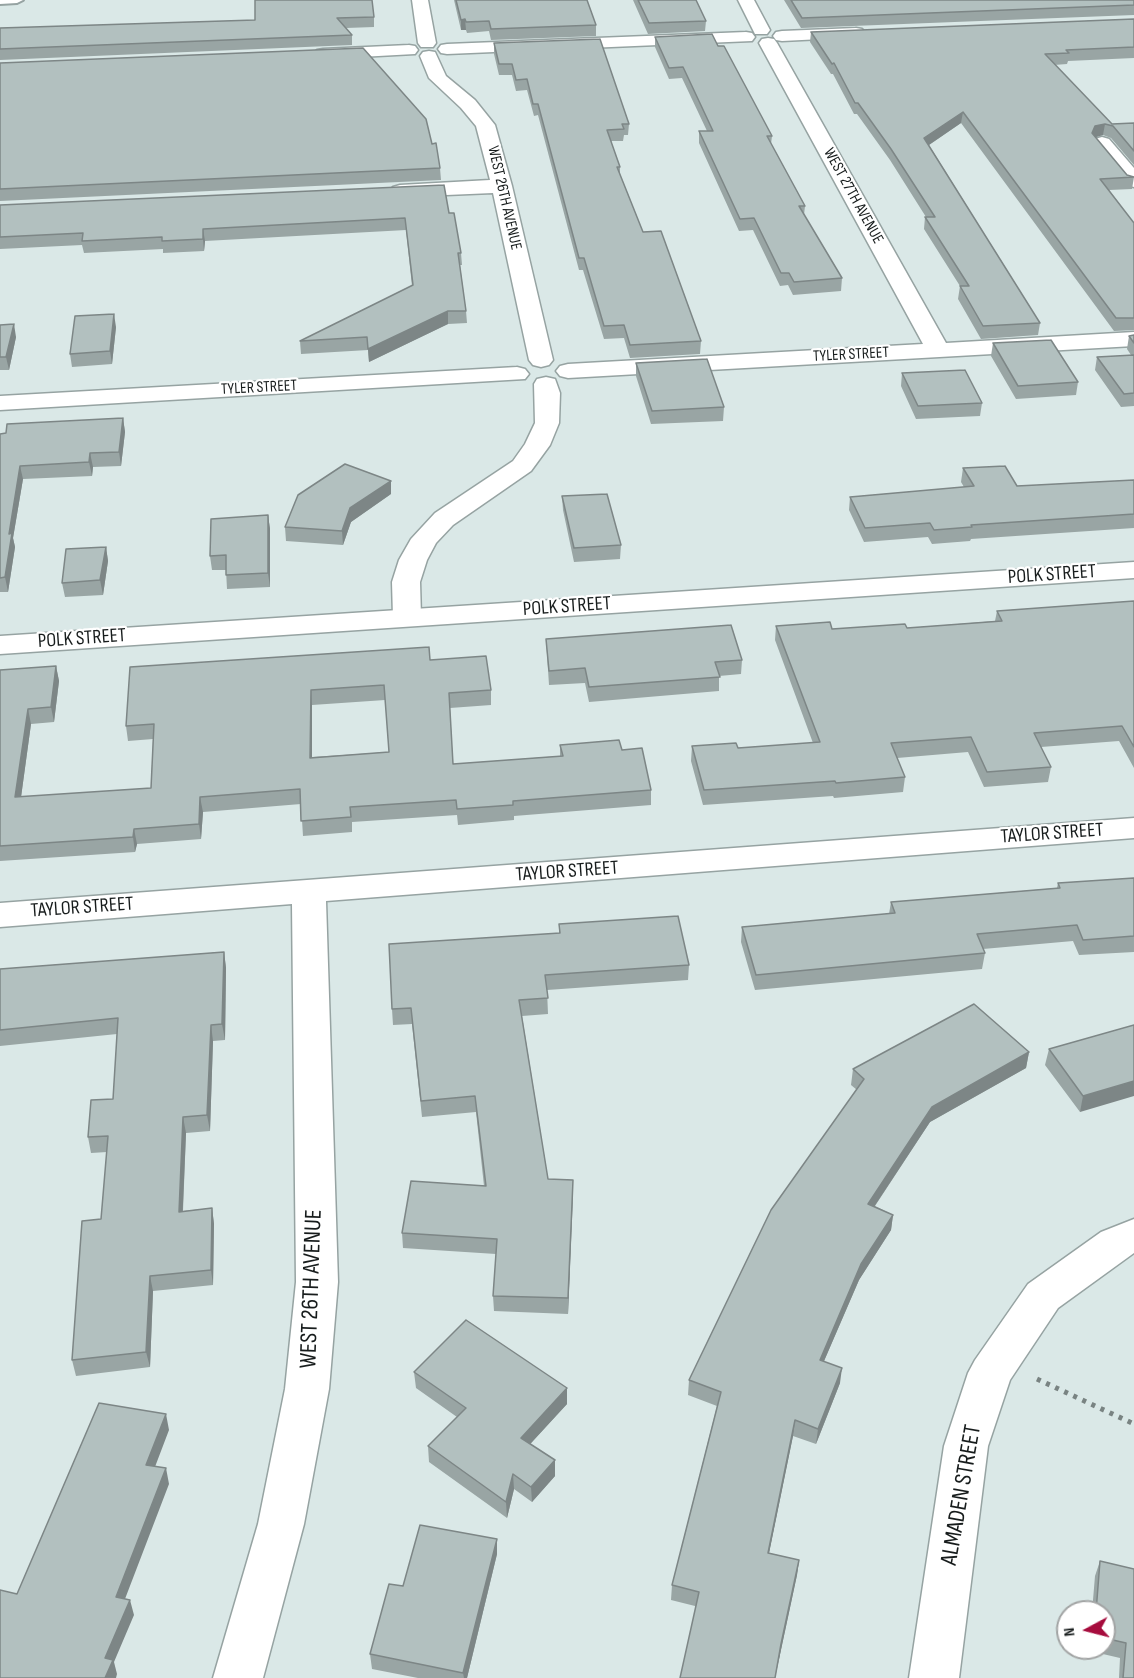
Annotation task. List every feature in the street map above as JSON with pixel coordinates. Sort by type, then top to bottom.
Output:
[{"type":"street","name":"WEST 26TH AVENUE","points":[[407,617],[406,582],[413,560],[425,539],[444,519],[522,466],[537,445],[547,423],[548,393],[552,372],[485,125],[468,104],[438,78],[435,49],[420,0]]},
{"type":"street","name":"WEST 27TH AVENUE","points":[[746,0],[764,37],[938,350]]},
{"type":"street","points":[[304,55],[409,50],[414,45],[435,49],[876,32]]},
{"type":"street","points":[[1102,143],[1134,181]]},
{"type":"street","points":[[382,192],[502,186]]},
{"type":"street","name":"TYLER STREET","points":[[0,403],[517,374],[517,370],[522,365],[552,372],[1134,339]]},
{"type":"street","name":"POLK STREET","points":[[0,645],[1134,570]]},
{"type":"street","name":"TAYLOR STREET","points":[[0,915],[1134,828]]},
{"type":"street","name":"WEST 26TH AVENUE","points":[[238,1678],[281,1524],[307,1389],[317,1282],[309,892]]},
{"type":"street","name":"ALMADEN STREET","points":[[934,1678],[966,1446],[990,1373],[1043,1296],[1114,1244],[1134,1235]]},
{"type":"lane","points":[[0,1],[17,0]]},
{"type":"path","points":[[998,1361],[1134,1424]]},
{"type":"building","points":[[255,0],[372,0],[374,17],[337,18],[352,35],[0,49],[0,28],[255,20]]},
{"type":"building","points":[[456,0],[587,0],[596,25],[491,29],[489,21],[466,22],[465,19],[461,20]]},
{"type":"building","points":[[638,0],[696,0],[706,21],[649,23]]},
{"type":"building","points":[[791,0],[1134,0],[1134,5],[802,18]]},
{"type":"building","points":[[1134,19],[1134,47],[1066,50],[1069,53],[1045,54],[1112,124],[1134,123],[1134,151],[1113,126],[1105,124],[1095,126],[1092,133],[1127,175],[1134,177],[1100,179],[1134,223],[1134,318],[1116,318],[963,112],[924,138],[1040,323],[983,326],[960,286],[969,286],[925,217],[935,217],[891,149],[858,103],[855,103],[834,63],[832,64],[811,32]]},
{"type":"building","points":[[712,34],[718,46],[724,46],[772,136],[767,136],[805,206],[799,206],[842,278],[794,282],[789,273],[781,273],[754,218],[740,219],[699,131],[713,131],[683,67],[669,68],[655,37]]},
{"type":"building","points":[[600,39],[629,124],[622,124],[624,129],[607,130],[620,167],[617,167],[643,232],[661,231],[701,341],[630,345],[624,325],[604,326],[584,258],[579,258],[538,104],[533,104],[527,79],[516,80],[512,64],[499,64],[494,43]]},
{"type":"building","points":[[363,48],[426,119],[432,144],[436,143],[440,168],[0,189],[0,63]]},
{"type":"building","points":[[444,185],[449,213],[454,213],[461,253],[458,253],[466,311],[448,311],[368,349],[367,337],[300,341],[413,285],[405,218],[203,229],[203,239],[162,241],[162,237],[82,241],[83,233],[0,237],[0,205]]},
{"type":"building","points":[[114,314],[110,351],[70,354],[75,316]]},
{"type":"building","points":[[14,324],[6,357],[0,357],[0,325]]},
{"type":"building","points":[[1051,340],[1078,382],[1018,386],[993,343]]},
{"type":"building","points":[[1134,355],[1134,393],[1124,394],[1097,357]]},
{"type":"building","points":[[707,359],[724,407],[652,411],[636,363]]},
{"type":"building","points":[[965,370],[982,403],[918,406],[902,373]]},
{"type":"building","points":[[123,418],[119,452],[90,453],[89,462],[20,466],[5,577],[0,578],[0,434],[6,433],[7,424]]},
{"type":"building","points":[[345,464],[391,481],[350,508],[342,531],[285,527],[298,495]]},
{"type":"building","points":[[1005,466],[1017,486],[1134,480],[1134,514],[971,525],[972,527],[934,530],[930,523],[865,528],[850,497],[974,486],[963,468]]},
{"type":"building","points":[[607,494],[621,545],[574,548],[562,496]]},
{"type":"building","points":[[268,515],[268,573],[226,575],[226,555],[210,556],[211,519]]},
{"type":"building","points":[[106,547],[100,580],[62,583],[66,549]]},
{"type":"building","points":[[1134,601],[1134,747],[1122,726],[1034,733],[1051,767],[987,772],[971,737],[891,743],[905,777],[704,790],[692,746],[736,743],[738,748],[820,742],[776,626],[830,622],[832,629],[905,624],[907,628],[1002,621],[997,611]]},
{"type":"building","points":[[731,625],[742,660],[715,662],[720,677],[589,687],[585,668],[549,671],[546,639]]},
{"type":"building","points":[[429,647],[430,660],[486,656],[491,690],[449,693],[453,764],[563,756],[560,745],[619,740],[622,750],[642,748],[651,790],[513,801],[513,805],[457,809],[456,800],[350,807],[351,817],[301,821],[300,789],[200,797],[199,824],[134,829],[133,837],[0,846],[0,670],[56,666],[51,707],[28,709],[15,797],[151,788],[154,724],[126,726],[130,667]],"holes":[[[384,685],[389,752],[310,758],[311,690]]]},
{"type":"building","points":[[1134,878],[1134,936],[1083,940],[1077,925],[977,934],[985,953],[756,975],[742,927],[895,913],[891,902],[1060,888],[1058,883]]},
{"type":"building","points":[[678,916],[689,965],[545,975],[548,998],[519,1000],[548,1179],[573,1180],[568,1298],[493,1296],[497,1239],[402,1233],[411,1181],[486,1186],[475,1096],[421,1101],[411,1008],[392,1009],[389,944],[560,933],[559,924]]},
{"type":"building","points":[[224,952],[222,1024],[211,1025],[207,1115],[183,1117],[179,1212],[212,1208],[211,1270],[150,1276],[146,1352],[72,1360],[82,1221],[101,1219],[108,1136],[88,1137],[91,1100],[113,1099],[118,1018],[0,1030],[0,969]]},
{"type":"building","points":[[974,1004],[1029,1052],[932,1107],[868,1204],[893,1215],[861,1264],[820,1360],[842,1368],[818,1429],[795,1420],[768,1553],[799,1560],[775,1678],[680,1678],[699,1592],[672,1585],[721,1392],[689,1380],[771,1210],[864,1079],[853,1069]]},
{"type":"building","points":[[1134,1025],[1134,1081],[1083,1096],[1049,1049]]},
{"type":"building","points":[[466,1320],[567,1388],[521,1438],[555,1460],[531,1487],[513,1474],[506,1502],[428,1446],[466,1408],[414,1372]]},
{"type":"building","points":[[99,1403],[166,1414],[146,1465],[166,1468],[116,1597],[130,1600],[105,1658],[113,1660],[105,1678],[0,1678],[0,1590],[17,1594]]},
{"type":"building","points":[[420,1525],[497,1539],[463,1673],[370,1654],[389,1584],[403,1586]]},
{"type":"building","points":[[1100,1561],[1134,1569],[1134,1678],[1123,1678],[1126,1643],[1116,1641],[1116,1600],[1097,1600]]}]
